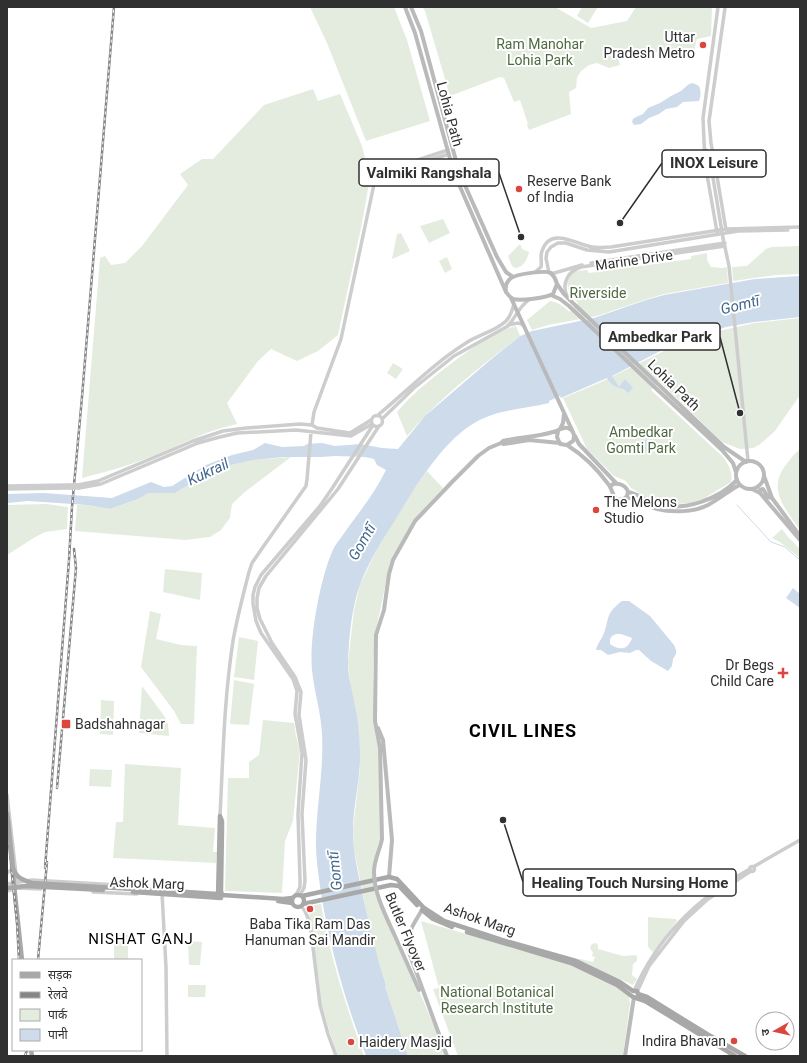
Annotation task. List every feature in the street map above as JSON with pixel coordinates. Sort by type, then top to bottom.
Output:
[{"type":"main road","name":"Lohia Path","points":[[405,7],[415,33],[454,173],[506,292],[511,298],[518,312],[579,444],[616,483]]},
{"type":"main road","name":"Lohia Path","points":[[411,7],[420,31],[460,172],[497,257],[506,272],[513,276]]},
{"type":"main road","points":[[506,292],[506,283],[513,276],[542,272],[550,273]]},
{"type":"main road","name":"Lohia Path","points":[[550,273],[571,304],[722,450],[733,463],[736,472]]},
{"type":"main road","points":[[511,298],[519,300],[551,295],[555,291],[557,284]]},
{"type":"main road","name":"Lohia Path","points":[[551,295],[571,304]]},
{"type":"main road","name":"Lohia Path","points":[[649,380],[724,447],[747,461]]},
{"type":"main road","points":[[560,444],[557,437],[563,423],[563,412]]},
{"type":"main road","points":[[387,878],[392,848],[381,740],[375,721],[376,635],[384,610],[389,574],[393,560],[415,521],[483,451],[503,441],[567,428],[574,434],[572,443],[567,445]]},
{"type":"main road","points":[[501,443],[504,444],[529,440],[567,445],[580,454],[611,486],[611,492],[616,499],[622,500],[625,498],[633,498],[648,506],[660,510],[680,511],[708,505],[739,485]]},
{"type":"main road","points":[[800,536],[772,498],[764,476],[764,471],[759,464],[753,461],[747,461],[740,465],[736,472],[739,485],[760,493],[800,540]]},
{"type":"main road","points":[[752,489],[759,486],[764,476]]},
{"type":"main road","points":[[611,486],[612,484],[616,483],[626,487],[628,492],[660,505],[685,506],[708,500],[737,480]]},
{"type":"main road","points":[[760,493],[760,490],[763,489],[768,497],[772,498]]},
{"type":"main road","points":[[625,498],[628,492]]},
{"type":"main road","name":"Butler Flyover","points":[[381,740],[382,839],[381,848],[374,864],[377,893],[438,1034]]},
{"type":"main road","points":[[7,813],[13,868],[15,873],[23,880],[32,883],[133,891]]},
{"type":"main road","points":[[218,896],[220,816]]},
{"type":"main road","name":"Ashok Marg","points":[[220,816],[222,829],[221,891],[224,895],[283,899],[387,878],[397,879],[399,884],[422,910],[441,923],[501,943],[577,965],[635,994],[647,997],[701,1031],[745,1056]]},
{"type":"main road","points":[[7,830],[16,889],[16,907],[22,959]]},
{"type":"main road","points":[[304,904],[304,899],[298,897],[296,907],[399,884]]},
{"type":"main road","name":"Ashok Marg","points":[[399,884],[424,908],[444,921],[502,940],[576,961],[620,982],[645,1001],[735,1056]]},
{"type":"main road","points":[[7,888],[26,886],[141,891]]},
{"type":"main road","name":"Ashok Marg","points":[[141,891],[261,900],[298,897]]},
{"type":"main road","name":"Ashok Marg","points":[[141,891],[162,894],[218,896]]},
{"type":"main road","points":[[422,910],[408,935],[407,944],[413,966],[447,1056]]},
{"type":"main road","points":[[625,1056],[635,994]]},
{"type":"street","points":[[717,233],[705,163],[703,118],[718,7],[726,8],[709,116],[709,132],[726,231]]},
{"type":"street","points":[[704,140],[712,172],[729,266],[747,461]]},
{"type":"street","points":[[312,425],[314,412],[341,339],[376,175],[379,176],[448,152]]},
{"type":"street","points":[[712,172],[713,162]]},
{"type":"street","points":[[550,273],[546,258],[547,252],[551,247],[558,243],[566,243],[587,250],[609,252],[726,231],[800,228]]},
{"type":"street","points":[[533,273],[541,267],[541,254],[544,247],[550,240],[555,238],[565,238],[593,247],[611,247],[717,233]]},
{"type":"street","name":"Marine Drive","points":[[550,273],[578,266],[725,245]]},
{"type":"street","name":"Marine Drive","points":[[568,298],[565,286],[566,280],[574,269],[725,245]]},
{"type":"street","points":[[508,326],[513,321],[521,306],[531,298]]},
{"type":"street","points":[[298,897],[300,887],[300,814],[306,760],[299,715],[301,692],[295,676],[265,631],[257,608],[259,588],[266,576],[325,502],[355,455],[372,423],[374,416],[378,415],[416,381],[462,346],[506,321],[510,316],[514,304]]},
{"type":"street","points":[[325,502],[338,489],[382,423],[382,419],[414,388],[454,356],[508,326],[514,324],[523,325]]},
{"type":"street","points":[[378,415],[382,419]]},
{"type":"street","points":[[184,447],[237,433],[300,430],[311,433],[321,430],[350,432],[372,423],[379,426]]},
{"type":"street","points":[[300,430],[301,424]]},
{"type":"street","points":[[7,487],[64,486],[91,483],[223,431],[301,424],[312,425],[321,430]]},
{"type":"street","points":[[220,816],[222,766],[233,641],[249,572],[252,563],[306,486],[308,479],[311,433]]},
{"type":"street","points":[[7,795],[15,883]]},
{"type":"street","points":[[635,994],[646,964],[688,912],[706,897],[800,840]]},
{"type":"street","points":[[7,873],[12,869]]},
{"type":"street","name":"Ashok Marg","points":[[7,884],[32,880],[135,886],[141,891],[137,894],[49,889],[16,889],[7,891]]},
{"type":"street","points":[[39,881],[39,889]]},
{"type":"street","points":[[49,881],[49,889]]},
{"type":"street","points":[[162,894],[166,967],[167,1056]]},
{"type":"street","points":[[304,904],[310,923],[320,1005],[336,1056]]},
{"type":"green space","points":[[310,7],[394,7],[407,40],[430,121],[366,141],[327,43]]},
{"type":"green space","name":"Ram Manohar Lohia Park","points":[[422,7],[555,7],[591,28],[627,21],[636,7],[712,8],[711,36],[697,39],[694,51],[617,53],[620,65],[609,68],[597,63],[589,65],[581,71],[577,78],[576,88],[569,92],[571,114],[529,130],[520,100],[514,102],[504,78],[500,77],[450,96],[425,11]]},
{"type":"green space","points":[[582,7],[598,7],[588,23],[577,16]]},
{"type":"green space","points":[[313,89],[318,101],[340,94],[362,146],[370,178],[338,335],[318,351],[297,361],[271,349],[258,361],[227,403],[237,424],[205,434],[136,462],[82,478],[100,258],[105,256],[111,265],[125,263],[142,246],[188,185],[180,174],[202,159],[213,159],[264,105]]},
{"type":"green space","points":[[443,219],[450,233],[429,243],[420,226]]},
{"type":"green space","points":[[401,233],[410,251],[392,259],[397,234]]},
{"type":"green space","points":[[520,244],[522,249],[529,252],[525,263],[515,268],[512,266],[508,256]]},
{"type":"green space","points":[[800,246],[800,274],[775,275],[733,280],[732,267],[747,266],[766,249],[772,247]]},
{"type":"green space","name":"Riverside","points":[[707,253],[707,260],[711,267],[727,267],[728,283],[664,294],[597,316],[548,325],[532,330],[527,320],[550,301],[558,304],[570,312],[578,303],[569,293],[567,282],[569,276],[575,271],[587,270],[589,273],[691,259],[691,256]]},
{"type":"green space","points":[[447,257],[452,269],[445,273],[439,261]]},
{"type":"green space","name":"Ambedkar Gomti Park","points":[[800,318],[800,395],[775,431],[759,445],[753,448],[740,449],[722,442],[659,381],[651,390],[724,458],[729,466],[731,472],[731,482],[703,499],[690,503],[659,503],[631,488],[626,481],[614,476],[587,449],[563,398],[599,383],[666,350],[719,331],[754,323]]},
{"type":"green space","points":[[516,326],[520,336],[447,396],[419,422],[407,436],[397,412],[410,398],[430,380],[475,346],[490,336]]},
{"type":"green space","points":[[393,363],[403,369],[396,379],[387,373]]},
{"type":"green space","points":[[800,450],[800,530],[780,500],[778,484],[780,475],[785,466]]},
{"type":"green space","points":[[291,457],[246,491],[232,504],[230,518],[221,530],[210,537],[186,540],[75,531],[77,505],[87,505],[110,509],[138,499],[149,493],[175,493],[212,471],[222,467],[254,460]]},
{"type":"green space","points":[[427,471],[443,488],[413,521],[390,563],[375,635],[373,669],[374,724],[379,746],[382,842],[375,860],[375,877],[378,896],[446,1056],[408,1056],[372,941],[354,849],[353,829],[360,769],[360,750],[359,729],[348,663],[354,610],[360,585],[376,551],[407,499]]},
{"type":"green space","points":[[47,504],[68,507],[67,529],[45,532],[7,555],[7,505]]},
{"type":"green space","points":[[782,529],[800,549],[800,558],[780,542],[772,538]]},
{"type":"green space","points":[[165,569],[202,573],[200,600],[163,592]]},
{"type":"green space","points":[[150,611],[161,614],[156,639],[181,645],[197,646],[194,724],[181,724],[174,711],[141,667]]},
{"type":"green space","points":[[239,637],[258,641],[254,680],[234,677]]},
{"type":"green space","points":[[234,680],[254,684],[249,725],[230,724]]},
{"type":"green space","points":[[142,686],[165,717],[168,724],[169,736],[139,733]]},
{"type":"green space","points":[[101,700],[114,701],[113,735],[100,734]]},
{"type":"green space","points":[[263,720],[294,723],[300,751],[293,821],[285,841],[282,893],[225,891],[228,778],[249,778],[249,762],[259,755]]},
{"type":"green space","points":[[125,764],[181,768],[178,825],[215,828],[213,852],[217,852],[216,863],[113,858],[116,822],[123,822]]},
{"type":"green space","points":[[90,769],[112,770],[111,787],[89,786]]},
{"type":"green space","points":[[321,904],[339,981],[364,1056],[337,1056],[321,1003],[309,913],[315,912],[314,905]]},
{"type":"green space","points":[[648,917],[676,919],[677,921],[653,952],[648,947]]},
{"type":"green space","name":"National Botanical Research Institute","points":[[421,921],[567,963],[619,987],[629,995],[630,1004],[623,1056],[458,1056],[433,989],[439,988]]},
{"type":"green space","points":[[114,935],[128,935],[128,959],[114,959]]},
{"type":"green space","points":[[188,941],[202,942],[200,965],[189,965]]},
{"type":"green space","points":[[596,943],[598,945],[598,949],[623,956],[637,956],[637,961],[633,964],[632,975],[637,979],[633,985],[575,959],[593,962],[595,957],[592,956],[593,952],[590,947],[592,944]]},
{"type":"green space","points":[[188,985],[206,985],[205,997],[188,997]]},
{"type":"water","points":[[693,83],[700,88],[699,101],[683,102],[677,107],[666,109],[641,124],[634,125],[632,122],[633,119],[643,114],[648,108],[660,103],[681,91],[689,84]]},
{"type":"water","points":[[800,276],[800,317],[754,322],[726,327],[666,348],[612,376],[619,387],[625,379],[633,388],[628,393],[624,389],[614,386],[607,378],[561,398],[560,396],[549,401],[549,403],[494,414],[476,422],[464,430],[440,453],[410,495],[375,553],[363,577],[357,595],[351,624],[349,644],[348,664],[358,720],[360,746],[360,762],[353,821],[353,839],[357,869],[373,939],[386,985],[385,986],[408,1056],[366,1056],[339,976],[329,935],[317,863],[317,816],[322,762],[322,734],[312,670],[312,642],[316,610],[323,578],[332,552],[373,493],[386,470],[377,465],[374,459],[365,457],[284,457],[254,460],[222,467],[212,471],[175,493],[149,493],[138,499],[110,509],[87,505],[28,501],[7,503],[7,494],[44,493],[112,498],[151,482],[164,487],[172,486],[206,465],[232,455],[253,450],[265,443],[282,447],[322,443],[335,446],[360,444],[398,449],[425,416],[520,336],[532,331],[594,318],[664,295],[755,279]]},
{"type":"water","points":[[644,440],[648,442],[650,446],[648,450],[644,452],[640,450],[638,446],[640,442]]},
{"type":"water","points":[[793,588],[800,594],[800,608],[786,598]]},
{"type":"water","points":[[622,601],[629,601],[650,616],[674,645],[676,654],[673,659],[672,666],[668,671],[651,661],[639,650],[630,653],[620,652],[608,655],[601,650],[596,650],[604,633],[610,613]],"holes":[[[621,634],[632,638],[626,647],[617,648],[610,644],[610,639],[612,636]]]},
{"type":"waterway","points":[[737,505],[771,542],[785,547],[800,560]]},
{"type":"railway","points":[[45,868],[72,507],[114,7]]},
{"type":"railway","points":[[57,788],[76,568],[74,549]]},
{"type":"railway","points":[[7,824],[17,922],[19,959]]},
{"type":"railway","points":[[38,959],[47,862]]},
{"type":"railway","points":[[25,1056],[27,1051]]},
{"type":"place","name":"Uttar Pradesh Metro","points":[[703,45]]},
{"type":"place","name":"Reserve Bank of India","points":[[519,189]]},
{"type":"place","name":"INOX Leisure","points":[[620,223]]},
{"type":"place","name":"Valmiki Rangshala","points":[[521,237]]},
{"type":"place","name":"Ambedkar Park","points":[[740,413]]},
{"type":"place","name":"The Melons Studio","points":[[596,510]]},
{"type":"place","name":"Dr Begs Child Care","points":[[783,673]]},
{"type":"place","name":"Badshahnagar","points":[[66,724]]},
{"type":"place","name":"Healing Touch Nursing Home","points":[[503,820]]},
{"type":"place","name":"Baba Tika Ram Das Hanuman Sai Mandir","points":[[310,909]]},
{"type":"place","name":"Indira Bhavan","points":[[734,1041]]},
{"type":"place","name":"Haidery Masjid","points":[[351,1042]]},
{"type":"district","name":"CIVIL LINES","points":[[523,731]]},
{"type":"district","name":"NISHAT GANJ","points":[[141,939]]},
{"type":"water label","name":"Gomtī","points":[[740,305]]},
{"type":"water label","name":"Kukrail","points":[[208,472]]},
{"type":"water label","name":"Gomtī","points":[[362,542]]},
{"type":"water label","name":"Gomtī","points":[[335,871]]}]
